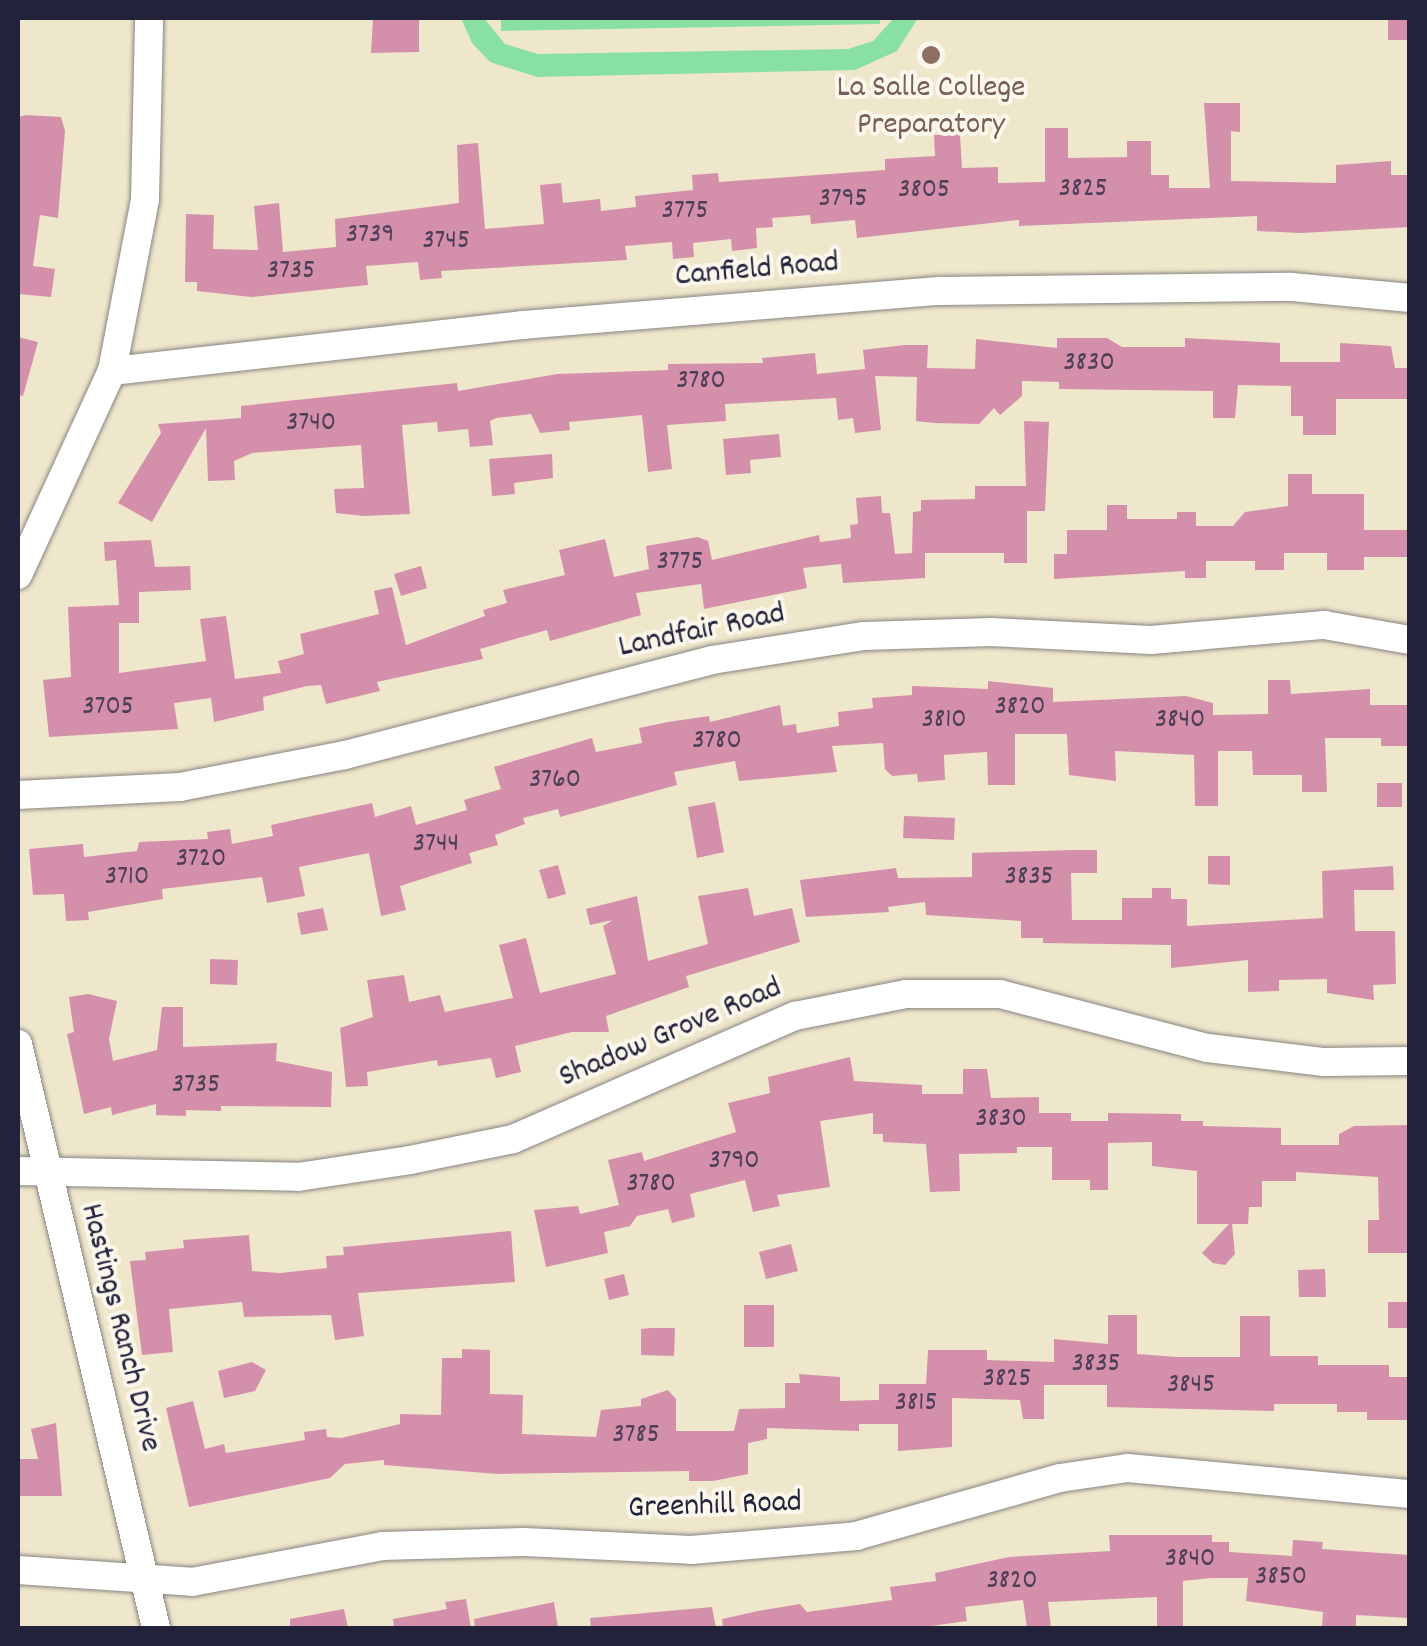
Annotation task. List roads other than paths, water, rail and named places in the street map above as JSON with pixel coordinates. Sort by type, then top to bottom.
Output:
[{"type":"street","points":[[18,575],[112,371],[144,200],[148,18]]},
{"type":"street","name":"Canfield Road","points":[[112,371],[523,325],[940,291],[1292,287],[1410,298]]},
{"type":"street","name":"Landfair Road","points":[[18,795],[180,786],[345,755],[712,660],[864,636],[991,632],[1150,640],[1324,626],[1410,640]]},
{"type":"street","name":"Shadow Grove Road","points":[[31,1172],[298,1177],[428,1157],[513,1138],[795,1016],[906,994],[1000,994],[1208,1048],[1324,1062],[1410,1061]]},
{"type":"street","name":"Hastings Ranch Drive","points":[[18,1044],[31,1172],[156,1628]]},
{"type":"street","name":"Greenhill Road","points":[[18,1570],[192,1582],[382,1546],[524,1542],[691,1550],[856,1536],[1060,1478],[1128,1468],[1410,1494]]},
{"type":"place","name":"La Salle College Preparatory","points":[[931,55]]}]
